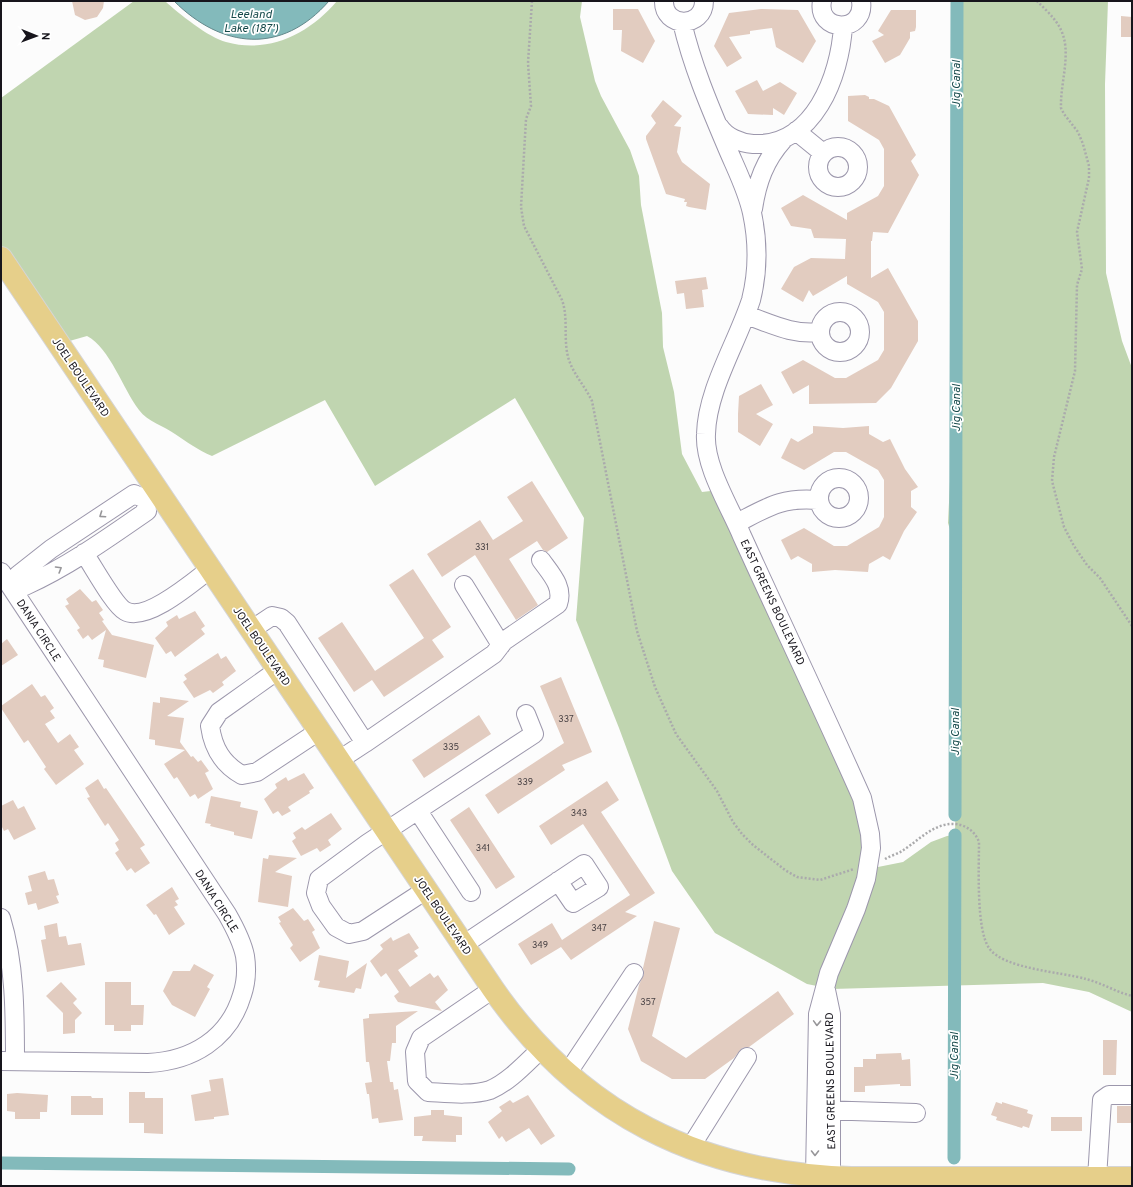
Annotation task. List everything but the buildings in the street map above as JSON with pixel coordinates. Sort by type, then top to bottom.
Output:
[{"type":"main road","name":"JOEL BOULEVARD","points":[[1,258],[151,495],[210,569],[493,989],[524,1031],[567,1074],[616,1111],[645,1127],[690,1148],[737,1164],[773,1171],[837,1179],[1073,1182],[1097,1178],[1132,1178]]},
{"type":"street","points":[[664,1],[666,12],[670,17],[682,22],[688,22],[699,15],[703,10],[704,1]]},
{"type":"street","points":[[822,1],[822,12],[825,18],[830,23],[843,26],[855,20],[859,15],[862,9],[861,1]]},
{"type":"street","name":"EAST GREENS BOULEVARD","points":[[682,22],[688,51],[715,120],[747,193],[753,214]]},
{"type":"street","name":"EAST GREENS BOULEVARD","points":[[837,1179],[823,1110],[830,1014],[825,985],[835,956],[862,894],[869,864],[870,834],[862,798],[712,469],[707,453],[706,436],[707,419],[715,390],[746,315],[754,287],[756,269],[753,214],[756,190],[772,153],[811,117],[828,92],[840,52],[843,26]]},
{"type":"street","points":[[715,120],[729,137],[747,143],[758,144],[790,135],[823,153]]},
{"type":"street","points":[[746,315],[791,332],[819,332]]},
{"type":"street","points":[[134,494],[151,495],[148,511],[46,577],[25,586],[11,589],[18,575],[41,557],[121,502],[134,494]]},
{"type":"street","points":[[737,523],[778,502],[801,498],[818,500]]},
{"type":"street","points":[[84,553],[114,599],[125,611],[138,614],[155,608],[210,569]]},
{"type":"street","points":[[339,760],[494,654],[502,645],[558,604],[561,596],[559,587],[541,560]]},
{"type":"street","name":"DANIA CIRCLE","points":[[1,572],[22,606],[227,914],[242,944],[246,971],[245,985],[239,1005],[229,1024],[209,1044],[182,1058],[166,1062],[148,1063],[8,1061]]},
{"type":"street","points":[[464,585],[502,645]]},
{"type":"street","points":[[251,630],[272,616],[281,618],[287,623],[365,743]]},
{"type":"street","points":[[278,670],[219,712],[210,726],[212,742],[229,768],[242,775],[257,772],[319,731]]},
{"type":"street","points":[[426,890],[363,931],[349,934],[336,927],[321,906],[316,893],[319,879],[368,843],[534,734],[526,714]]},
{"type":"street","points":[[418,811],[471,892]]},
{"type":"street","points":[[463,945],[558,881]]},
{"type":"street","points":[[1,918],[9,958],[13,994],[8,1061]]},
{"type":"street","points":[[567,1074],[634,973]]},
{"type":"street","points":[[493,989],[421,1038],[415,1052],[417,1082],[428,1092],[475,1093],[490,1090],[524,1066],[541,1049]]},
{"type":"street","points":[[690,1148],[747,1057]]},
{"type":"street","points":[[1097,1178],[1102,1100],[1109,1096],[1132,1095]]},
{"type":"street","points":[[823,1110],[916,1113]]},
{"type":"path","points":[[532,1],[528,63],[531,106],[526,119],[522,177],[521,207],[524,226],[562,300],[566,311],[567,353],[572,370],[592,401],[637,631],[655,687],[676,734],[718,791],[733,822],[753,845],[796,877],[820,880],[869,864],[901,852],[922,836],[944,825],[970,828],[976,834],[979,842],[980,901],[984,935],[989,948],[1002,959],[1021,965],[1087,979],[1132,996]]},
{"type":"path","points":[[1037,1],[1060,28],[1063,35],[1065,54],[1062,108],[1064,114],[1078,132],[1089,166],[1088,190],[1077,232],[1082,269],[1077,285],[1075,371],[1054,457],[1052,481],[1064,527],[1074,546],[1087,565],[1100,578],[1132,626]]},
{"type":"green space","points":[[134,1],[165,1],[194,24],[219,40],[242,45],[258,45],[273,43],[301,32],[326,13],[337,1],[582,1],[580,17],[595,81],[601,96],[630,150],[639,176],[641,205],[662,313],[663,347],[674,392],[682,454],[702,492],[719,490],[871,811],[873,863],[878,867],[903,862],[931,842],[947,836],[955,835],[960,561],[948,523],[953,419],[960,1],[1108,1],[1105,84],[1106,273],[1122,341],[1132,368],[1132,1012],[1089,992],[1043,983],[832,989],[807,984],[715,933],[672,871],[619,728],[576,620],[584,518],[515,398],[375,486],[325,400],[212,456],[197,449],[171,431],[147,418],[133,401],[103,350],[95,342],[87,336],[66,342],[1,245],[1,98]]},
{"type":"water","name":"Leeland Lake (187')","points":[[174,1],[329,1],[311,18],[292,31],[272,37],[252,39],[232,36],[212,29],[193,17]]},
{"type":"waterway","name":"Jig Canal","points":[[955,815],[957,1]]},
{"type":"waterway","name":"Jig Canal","points":[[954,1158],[955,835]]},
{"type":"waterway","points":[[1,1163],[569,1169]]}]
